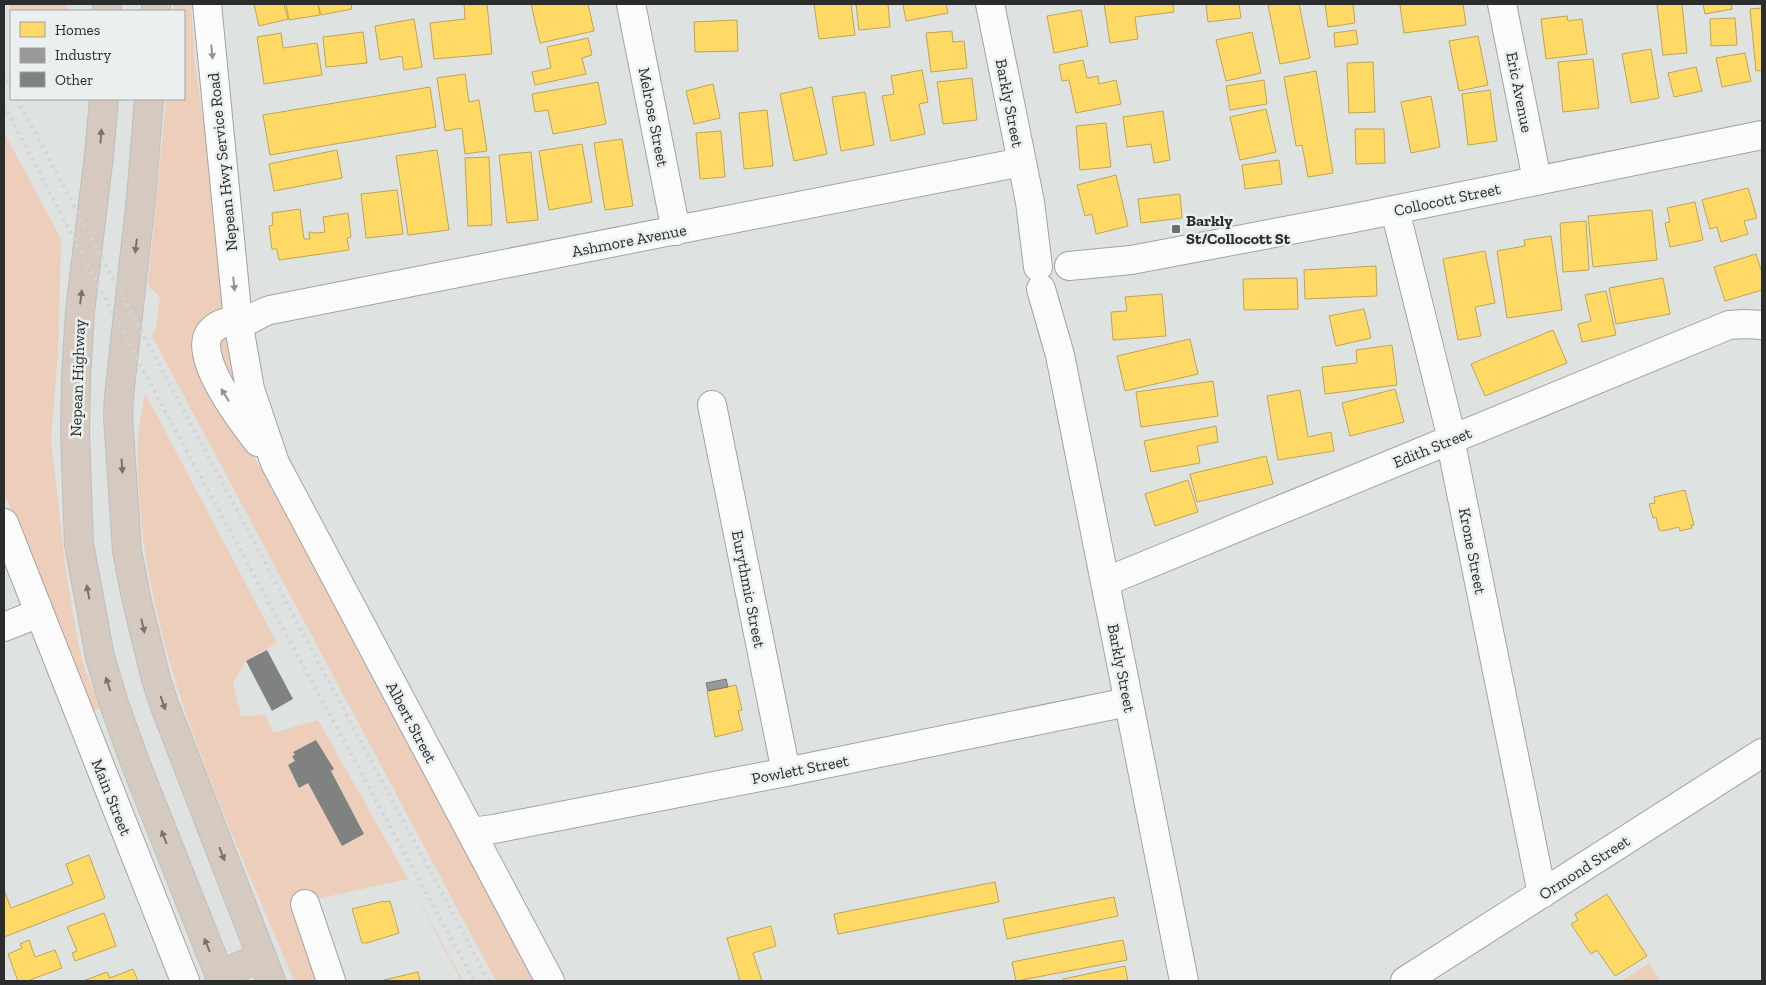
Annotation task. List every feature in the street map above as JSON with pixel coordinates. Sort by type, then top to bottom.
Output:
[{"type":"highway","name":"Nepean Highway","points":[[100,657],[79,544],[74,407],[80,311],[104,100]]},
{"type":"highway","points":[[149,100],[141,198],[118,417],[127,552],[150,656],[164,704],[267,969],[220,978]]},
{"type":"highway","name":"Main Street","points":[[100,657],[114,704],[136,765],[220,978]]},
{"type":"street","name":"Nepean Hwy Service Road","points":[[207,4],[238,320]]},
{"type":"street","name":"Melrose Street","points":[[632,4],[676,230]]},
{"type":"street","name":"Barkly Street","points":[[990,4],[1030,202],[1056,275],[1060,355],[1184,981]]},
{"type":"street","name":"Eric Avenue","points":[[1502,4],[1537,180]]},
{"type":"street","name":"Collocott Street","points":[[1056,275],[1395,210],[1762,134]]},
{"type":"street","name":"Ashmore Avenue","points":[[238,320],[249,320],[260,313],[270,310],[1022,162]]},
{"type":"street","name":"Krone Street","points":[[1395,210],[1447,417],[1542,894]]},
{"type":"street","name":"Albert Street","points":[[238,320],[250,389],[274,463],[550,981]]},
{"type":"street","name":"Edith Street","points":[[1104,582],[1729,325],[1762,325]]},
{"type":"street","name":"Eurythmic Street","points":[[712,405],[786,772]]},
{"type":"street","name":"Main Street","points":[[4,523],[185,981]]},
{"type":"street","points":[[4,627],[39,613]]},
{"type":"street","name":"Powlett Street","points":[[471,832],[786,772],[1128,702]]},
{"type":"street","name":"Ormond Street","points":[[1404,981],[1762,753]]},
{"type":"street","points":[[305,904],[331,981]]},
{"type":"shaded area","points":[[8,4],[67,4],[67,10],[11,10]]},
{"type":"shaded area","points":[[173,4],[191,4],[195,62],[227,293],[225,304],[205,322],[240,434],[263,471],[535,981],[496,981],[152,336],[156,328],[160,297],[148,285],[166,100],[185,100],[185,10],[174,10]]},
{"type":"shaded area","points":[[4,132],[61,239],[58,352],[51,440],[66,572],[77,637],[85,671],[102,708],[93,711],[4,492]]},
{"type":"shaded area","points":[[227,329],[244,404],[218,364],[220,334]]},
{"type":"shaded area","points":[[145,393],[277,643],[246,661],[233,683],[241,716],[266,715],[273,733],[318,720],[408,879],[289,905],[320,981],[294,981],[212,785],[166,650],[150,582],[140,512],[138,441]]},
{"type":"shaded area","points":[[408,879],[463,981],[461,981]]},
{"type":"shaded area","points":[[1649,963],[1661,981],[1621,981]]},
{"type":"building: Homes","points":[[254,4],[284,4],[288,19],[259,26]]},
{"type":"building: Homes","points":[[286,4],[318,4],[320,15],[289,20]]},
{"type":"building: Homes","points":[[318,4],[351,4],[352,9],[321,15]]},
{"type":"building: Homes","points":[[464,4],[487,4],[492,54],[434,59],[430,23],[465,19]]},
{"type":"building: Homes","points":[[531,4],[588,4],[594,31],[540,43]]},
{"type":"building: Homes","points":[[814,4],[851,4],[855,35],[819,39]]},
{"type":"building: Homes","points":[[856,4],[888,4],[890,27],[859,30]]},
{"type":"building: Homes","points":[[903,4],[946,4],[948,13],[906,21]]},
{"type":"building: Homes","points":[[1104,4],[1173,4],[1174,12],[1135,17],[1138,39],[1110,43]]},
{"type":"building: Homes","points":[[1206,4],[1239,4],[1241,18],[1208,22]]},
{"type":"building: Homes","points":[[1299,4],[1310,58],[1280,64],[1268,5]]},
{"type":"building: Homes","points":[[1325,4],[1353,4],[1355,23],[1328,27]]},
{"type":"building: Homes","points":[[1463,4],[1466,25],[1404,33],[1400,5]]},
{"type":"building: Homes","points":[[1657,4],[1682,4],[1687,53],[1663,55]]},
{"type":"building: Homes","points":[[1703,4],[1731,4],[1732,9],[1705,14]]},
{"type":"building: Homes","points":[[1762,8],[1762,70],[1756,71],[1750,9]]},
{"type":"building: Homes","points":[[1081,10],[1088,46],[1054,53],[1047,16]]},
{"type":"building: Homes","points":[[1567,16],[1568,21],[1582,19],[1587,54],[1546,59],[1541,19]]},
{"type":"building: Homes","points":[[1735,18],[1737,45],[1711,46],[1710,19]]},
{"type":"building: Homes","points":[[414,19],[422,67],[404,70],[402,56],[380,60],[375,26]]},
{"type":"building: Homes","points":[[737,20],[738,51],[695,52],[694,22]]},
{"type":"building: Homes","points":[[1356,30],[1358,44],[1335,47],[1334,33]]},
{"type":"building: Homes","points":[[952,31],[953,42],[964,41],[967,68],[931,72],[926,33]]},
{"type":"building: Homes","points":[[363,32],[367,63],[326,67],[323,37]]},
{"type":"building: Homes","points":[[1252,32],[1261,73],[1226,81],[1216,40]]},
{"type":"building: Homes","points":[[281,33],[283,48],[317,43],[322,75],[264,84],[257,37]]},
{"type":"building: Homes","points":[[1478,36],[1488,85],[1459,91],[1449,41]]},
{"type":"building: Homes","points":[[588,38],[592,55],[582,58],[586,74],[535,85],[532,72],[551,68],[547,47]]},
{"type":"building: Homes","points":[[1651,49],[1659,98],[1631,103],[1622,54]]},
{"type":"building: Homes","points":[[1745,53],[1751,81],[1722,87],[1716,58]]},
{"type":"building: Homes","points":[[1593,59],[1599,108],[1563,112],[1558,62]]},
{"type":"building: Homes","points":[[1083,60],[1087,78],[1098,76],[1099,84],[1116,80],[1121,104],[1076,113],[1069,80],[1062,81],[1059,65]]},
{"type":"building: Homes","points":[[1373,62],[1375,112],[1349,113],[1347,63]]},
{"type":"building: Homes","points":[[1696,67],[1702,91],[1674,97],[1668,73]]},
{"type":"building: Homes","points":[[922,70],[928,102],[919,104],[925,134],[891,141],[882,96],[894,94],[891,76]]},
{"type":"building: Homes","points":[[1316,71],[1333,173],[1308,177],[1302,145],[1296,146],[1284,77]]},
{"type":"building: Homes","points":[[465,74],[469,102],[479,100],[487,151],[465,154],[462,128],[445,131],[437,78]]},
{"type":"building: Homes","points":[[972,78],[977,120],[943,124],[937,82]]},
{"type":"building: Homes","points":[[1264,80],[1267,104],[1230,110],[1226,86]]},
{"type":"building: Homes","points":[[598,82],[606,124],[553,134],[548,110],[535,112],[532,94]]},
{"type":"building: Homes","points":[[713,84],[720,118],[694,124],[686,91]]},
{"type":"building: Homes","points":[[430,87],[436,127],[270,155],[263,115]]},
{"type":"building: Homes","points":[[812,87],[827,154],[794,161],[780,94]]},
{"type":"building: Homes","points":[[1490,90],[1497,141],[1468,145],[1462,94]]},
{"type":"building: Homes","points":[[865,92],[874,145],[841,151],[832,97]]},
{"type":"building: Homes","points":[[1431,96],[1440,147],[1411,153],[1401,102]]},
{"type":"building: Homes","points":[[1266,109],[1276,152],[1240,160],[1230,117]]},
{"type":"building: Homes","points":[[767,110],[773,166],[744,169],[739,113]]},
{"type":"building: Homes","points":[[1163,111],[1170,160],[1154,163],[1151,144],[1127,147],[1123,117]]},
{"type":"building: Homes","points":[[1106,123],[1111,167],[1080,170],[1076,126]]},
{"type":"building: Homes","points":[[1355,129],[1384,129],[1385,163],[1356,164]]},
{"type":"building: Homes","points":[[721,131],[725,177],[700,179],[696,133]]},
{"type":"building: Homes","points":[[622,139],[633,206],[605,210],[594,143]]},
{"type":"building: Homes","points":[[582,144],[592,202],[549,210],[539,151]]},
{"type":"building: Homes","points":[[337,150],[342,178],[274,191],[269,164]]},
{"type":"building: Homes","points":[[437,150],[449,230],[408,235],[396,156]]},
{"type":"building: Homes","points":[[531,152],[538,220],[507,223],[499,155]]},
{"type":"building: Homes","points":[[489,157],[492,225],[468,226],[465,158]]},
{"type":"building: Homes","points":[[1279,160],[1282,184],[1245,189],[1242,165]]},
{"type":"building: Homes","points":[[1116,175],[1128,226],[1096,234],[1092,214],[1085,216],[1077,185]]},
{"type":"building: Homes","points":[[1748,188],[1757,218],[1744,221],[1748,234],[1721,242],[1717,227],[1710,229],[1702,200]]},
{"type":"building: Homes","points":[[397,190],[403,234],[366,238],[361,194]]},
{"type":"building: Homes","points":[[1180,194],[1182,218],[1141,223],[1138,199]]},
{"type":"building: Homes","points":[[1695,202],[1703,240],[1670,247],[1665,223],[1670,222],[1667,208]]},
{"type":"building: Homes","points":[[300,209],[304,239],[310,239],[309,232],[325,232],[323,217],[348,213],[351,237],[347,238],[349,250],[279,260],[277,249],[272,249],[269,226],[273,225],[272,213]]},
{"type":"building: Homes","points":[[1652,210],[1657,260],[1593,267],[1588,216]]},
{"type":"building: Homes","points":[[1586,221],[1589,270],[1563,272],[1560,223]]},
{"type":"building: Homes","points":[[1551,236],[1562,310],[1507,318],[1497,251],[1525,246],[1524,240]]},
{"type":"building: Homes","points":[[1485,251],[1495,303],[1475,307],[1481,336],[1458,340],[1443,259]]},
{"type":"building: Homes","points":[[1756,254],[1762,273],[1762,290],[1725,301],[1714,267]]},
{"type":"building: Homes","points":[[1376,266],[1377,296],[1305,299],[1304,270]]},
{"type":"building: Homes","points":[[1297,278],[1298,309],[1244,310],[1243,279]]},
{"type":"building: Homes","points":[[1663,278],[1670,314],[1616,324],[1609,288]]},
{"type":"building: Homes","points":[[1606,291],[1616,335],[1582,342],[1578,324],[1591,321],[1585,295]]},
{"type":"building: Homes","points":[[1162,294],[1166,336],[1113,340],[1111,312],[1127,311],[1125,297]]},
{"type":"building: Homes","points":[[1364,309],[1371,338],[1336,346],[1329,316]]},
{"type":"building: Homes","points":[[1553,330],[1567,363],[1485,396],[1471,364]]},
{"type":"building: Homes","points":[[1190,339],[1198,374],[1125,391],[1117,356]]},
{"type":"building: Homes","points":[[1392,345],[1397,385],[1325,394],[1322,367],[1357,363],[1356,350]]},
{"type":"building: Homes","points":[[1213,381],[1218,416],[1141,427],[1136,392]]},
{"type":"building: Homes","points":[[1395,389],[1404,422],[1350,436],[1342,403]]},
{"type":"building: Homes","points":[[1300,390],[1308,437],[1331,432],[1334,451],[1278,460],[1267,396]]},
{"type":"building: Homes","points":[[1216,426],[1218,442],[1197,446],[1200,463],[1151,472],[1144,441]]},
{"type":"building: Homes","points":[[1266,456],[1273,484],[1197,502],[1190,474]]},
{"type":"building: Homes","points":[[1188,480],[1198,512],[1155,526],[1145,494]]},
{"type":"building: Homes","points":[[1685,490],[1694,525],[1691,525],[1692,528],[1680,531],[1679,527],[1659,530],[1656,517],[1653,518],[1649,504],[1655,503],[1654,497]]},
{"type":"building: Homes","points":[[736,685],[742,710],[738,711],[743,730],[715,737],[707,691]]},
{"type":"building: Homes","points":[[89,855],[105,898],[4,937],[4,890],[11,908],[73,884],[66,864]]},
{"type":"building: Homes","points":[[995,882],[999,902],[838,934],[834,914]]},
{"type":"building: Homes","points":[[1607,894],[1647,956],[1615,976],[1597,950],[1591,954],[1571,924],[1578,920],[1575,914]]},
{"type":"building: Homes","points":[[1114,897],[1118,916],[1007,939],[1003,919]]},
{"type":"building: Homes","points":[[390,901],[399,933],[362,943],[352,909]]},
{"type":"building: Homes","points":[[104,913],[116,946],[75,961],[72,953],[77,951],[67,927]]},
{"type":"building: Homes","points":[[771,926],[776,946],[753,953],[762,981],[740,981],[727,938]]},
{"type":"building: Homes","points":[[29,940],[35,957],[55,950],[62,968],[27,981],[18,981],[8,954],[22,948],[20,944]]},
{"type":"building: Homes","points":[[1123,940],[1127,960],[1016,981],[1012,962]]},
{"type":"building: Homes","points":[[1125,966],[1128,981],[1063,981],[1063,979]]},
{"type":"building: Homes","points":[[133,969],[138,981],[83,981],[107,972],[110,978]]},
{"type":"building: Homes","points":[[418,972],[420,981],[384,981],[384,980]]},
{"type":"building: Industry","points":[[726,679],[728,687],[708,691],[706,683]]},
{"type":"building: Other","points":[[267,650],[293,699],[272,711],[246,661]]},
{"type":"building: Other","points":[[316,740],[334,769],[331,771],[364,834],[342,846],[308,783],[299,788],[288,765],[295,761],[292,756],[295,755],[293,752]]},
{"type":"railway","points":[[4,73],[10,85]]},
{"type":"railway","points":[[18,100],[489,981]]},
{"type":"railway","points":[[4,105],[138,361],[474,981]]},
{"type":"place","name":"Barkly St/Collocott St","points":[[1176,229]]}]
